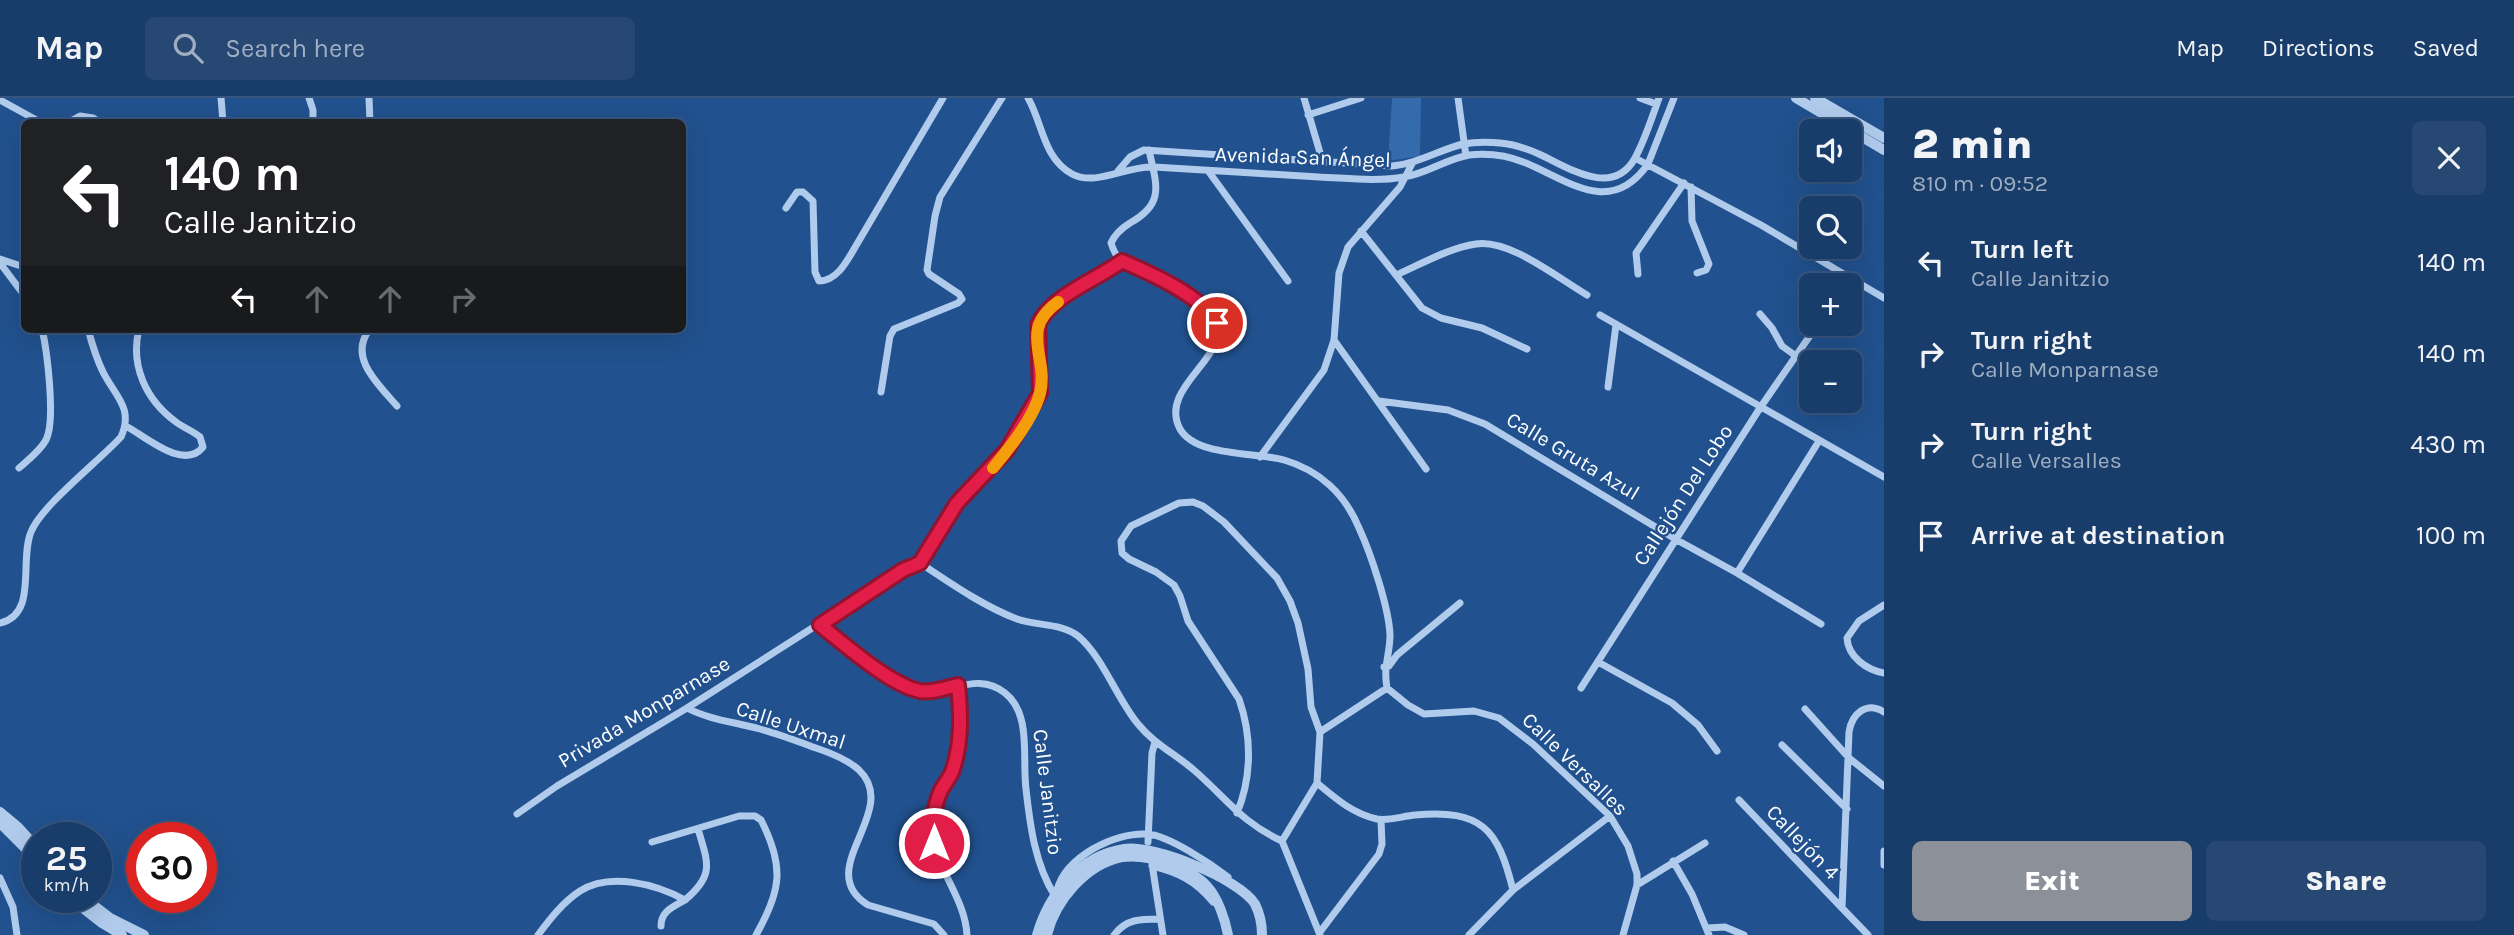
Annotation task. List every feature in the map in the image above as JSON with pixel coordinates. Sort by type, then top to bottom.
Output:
[{"type":"street","points":[[221,98],[223,119]]},
{"type":"street","points":[[309,98],[313,119]]},
{"type":"street","points":[[369,98],[370,119]]},
{"type":"street","points":[[786,208],[797,192],[803,192],[813,201],[815,272],[819,281],[829,279],[844,264],[857,244],[943,98]]},
{"type":"street","points":[[881,392],[890,336],[894,329],[962,299],[960,294],[927,270],[935,216],[940,197],[1002,98]]},
{"type":"street","name":"Avenida San Ángel","points":[[1028,98],[1037,114],[1050,154],[1060,166],[1073,175],[1090,179],[1153,166],[1209,172],[1363,179],[1405,177],[1466,156],[1506,157],[1584,191],[1600,192],[1628,186],[1641,174],[1674,98]]},
{"type":"street","points":[[1304,98],[1323,163]]},
{"type":"street","points":[[1308,115],[1361,98]]},
{"type":"street","points":[[1458,98],[1466,156]]},
{"type":"street","points":[[1640,98],[1657,101],[1635,158],[1842,273]]},
{"type":"street","points":[[1796,98],[1831,119]]},
{"type":"street","points":[[1806,98],[1816,104],[1825,104]]},
{"type":"street","points":[[1815,98],[1884,138]]},
{"type":"street","points":[[0,100],[35,119]]},
{"type":"street","points":[[1825,104],[1830,112],[1841,119]]},
{"type":"street","points":[[74,119],[80,116],[94,119]]},
{"type":"street","points":[[1862,137],[1884,150]]},
{"type":"street","name":"Avenida San Ángel","points":[[1118,172],[1130,157],[1149,150],[1392,166],[1413,162],[1463,144],[1484,142],[1518,146],[1575,172],[1597,178],[1620,173],[1635,158]]},
{"type":"street","points":[[1149,150],[1156,192],[1154,205],[1144,215],[1124,227],[1111,243],[1122,261],[1144,270],[1180,291],[1209,312],[1217,323],[1217,338],[1213,349],[1179,397],[1177,419],[1184,435],[1208,447],[1297,464],[1326,481],[1346,505],[1359,527],[1380,587],[1390,635],[1384,667],[1387,688],[1320,732]]},
{"type":"street","points":[[1260,457],[1319,377],[1334,340],[1339,273],[1348,247],[1381,211],[1413,162]]},
{"type":"street","points":[[1209,172],[1288,281]]},
{"type":"street","points":[[1687,185],[1692,221],[1709,264],[1706,270],[1697,273]]},
{"type":"street","points":[[1638,274],[1636,253],[1687,185]]},
{"type":"street","points":[[1362,231],[1415,301],[1431,314],[1482,328],[1527,349]]},
{"type":"street","points":[[1396,275],[1465,246],[1488,244],[1513,251],[1587,295]]},
{"type":"street","points":[[0,261],[21,266]]},
{"type":"street","points":[[0,261],[21,291]]},
{"type":"street","points":[[1122,261],[1055,304],[1041,317],[1037,335],[1041,387],[1036,403],[1007,450],[957,503],[920,563],[1014,618],[1069,630],[1079,637],[1137,723],[1155,742],[1198,773],[1237,813],[1282,841],[1320,933],[1379,854],[1382,844],[1381,820]]},
{"type":"street","points":[[1862,285],[1884,298]]},
{"type":"street","points":[[1760,314],[1782,345],[1796,356]]},
{"type":"street","points":[[1600,315],[1884,477]]},
{"type":"street","points":[[1608,387],[1616,325]]},
{"type":"street","points":[[19,468],[43,444],[49,432],[47,348],[43,333]]},
{"type":"street","points":[[0,623],[15,618],[22,607],[27,546],[31,530],[56,500],[121,438],[126,426],[124,406],[104,374],[92,348],[89,333]]},
{"type":"street","points":[[126,426],[178,455],[191,456],[203,447],[200,437],[164,412],[149,394],[137,366],[138,333]]},
{"type":"street","points":[[367,333],[360,348],[362,359],[397,406]]},
{"type":"street","name":"Callejón Del Lobo","points":[[1581,688],[1760,408],[1810,336]]},
{"type":"street","points":[[1334,340],[1426,469]]},
{"type":"street","name":"Calle Gruta Azul","points":[[1379,401],[1448,410],[1485,424],[1821,624]]},
{"type":"street","points":[[1737,573],[1819,441]]},
{"type":"street","points":[[1237,813],[1246,785],[1248,753],[1244,713],[1239,699],[1188,621],[1174,585],[1122,553],[1121,541],[1131,526],[1179,503],[1193,502],[1203,506],[1224,522],[1277,578],[1290,601],[1303,641],[1311,707],[1320,732],[1317,783],[1282,841]]},
{"type":"street","name":"Privada Monparnase","points":[[517,814],[556,786],[687,708],[903,570],[920,563]]},
{"type":"street","points":[[1384,667],[1389,666],[1397,655],[1460,603]]},
{"type":"street","points":[[1884,605],[1876,608],[1852,628],[1847,638],[1847,645],[1866,668],[1884,673]]},
{"type":"street","name":"Calle Janitzio","points":[[820,625],[868,662],[914,689],[922,691],[970,683],[994,687],[1006,693],[1019,712],[1025,787],[1041,872],[1056,895]]},
{"type":"street","points":[[1598,662],[1672,702],[1698,725],[1717,751]]},
{"type":"street","points":[[958,685],[958,751],[931,822],[938,854],[964,916],[967,935]]},
{"type":"street","name":"Calle Versalles","points":[[1387,688],[1424,714],[1474,711],[1499,718],[1533,744],[1610,817],[1628,846],[1637,885],[1623,935]]},
{"type":"street","points":[[1842,908],[1849,732],[1854,718],[1867,707],[1884,712]]},
{"type":"street","name":"Calle Uxmal","points":[[687,708],[704,717],[791,739],[836,756],[857,768],[866,778],[873,800],[850,858],[853,891],[859,900],[867,905],[934,924],[944,935]]},
{"type":"street","points":[[1805,709],[1849,758],[1884,786]]},
{"type":"street","points":[[1148,838],[1152,754],[1155,742]]},
{"type":"street","points":[[1782,746],[1847,809]]},
{"type":"street","points":[[1317,783],[1352,809],[1381,820],[1440,814],[1465,817],[1479,823],[1500,846],[1513,890]]},
{"type":"street","name":"Callejón 4","points":[[1739,800],[1868,935]]},
{"type":"street","points":[[0,812],[21,830]]},
{"type":"street","points":[[652,842],[739,816],[755,816],[761,820],[777,869],[778,884],[772,904],[756,935]]},
{"type":"street","points":[[1469,935],[1513,890],[1610,817]]},
{"type":"street","points":[[0,823],[21,844]]},
{"type":"street","points":[[661,926],[666,912],[685,900],[703,884],[706,877],[705,857],[698,829]]},
{"type":"street","points":[[1037,935],[1066,870],[1085,855],[1113,840],[1148,838],[1195,854],[1219,870],[1255,904],[1262,935]]},
{"type":"street","points":[[1637,885],[1705,843]]},
{"type":"street","points":[[1056,895],[1076,871],[1101,855],[1126,848],[1166,854],[1212,873],[1246,894]]},
{"type":"street","points":[[1884,851],[1884,865]]},
{"type":"street","points":[[1047,935],[1049,925],[1075,885],[1108,862],[1128,857],[1163,862],[1193,875],[1209,887],[1221,911],[1228,935]]},
{"type":"street","points":[[1673,861],[1708,932],[1725,927],[1744,935]]},
{"type":"street","points":[[1163,935],[1152,865],[1193,881],[1221,911]]},
{"type":"street","points":[[0,878],[13,907],[17,935]]},
{"type":"street","points":[[538,935],[568,900],[582,890],[600,883],[648,885],[671,892],[685,900]]},
{"type":"street","points":[[89,913],[122,935]]},
{"type":"street","points":[[104,913],[144,935]]},
{"type":"street","points":[[1114,935],[1128,922],[1160,919]]},
{"type":"shaded area","points":[[1392,98],[1421,98],[1420,156],[1388,161]]},
{"type":"slow traffic","points":[[993,468],[1025,423],[1040,393],[1038,325],[1041,317],[1058,302]]},
{"type":"route","points":[[934,843],[931,822],[958,751],[958,685],[935,690],[914,689],[868,662],[820,625],[903,570],[920,563],[957,503],[1007,450],[1040,393],[1038,325],[1041,317],[1055,304],[1122,261],[1144,270],[1180,291],[1209,312],[1217,323]]}]
